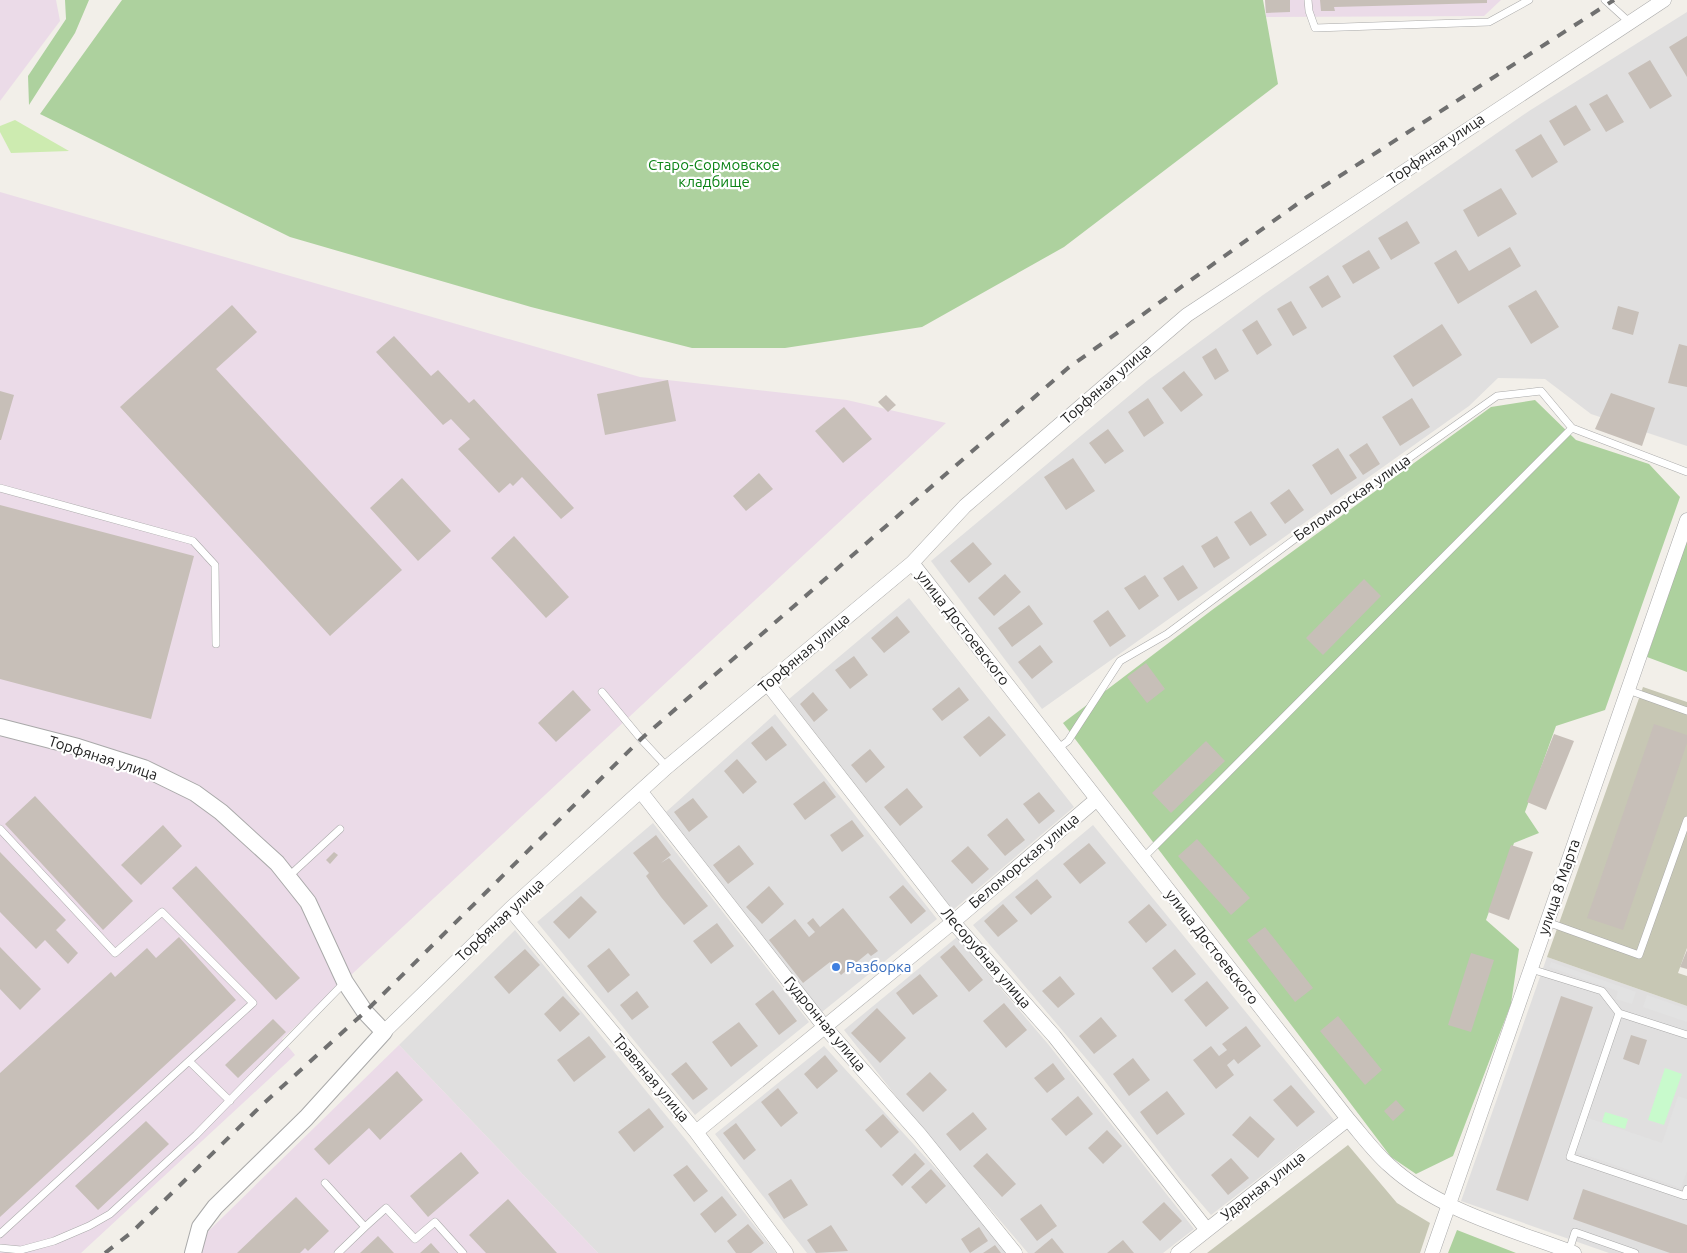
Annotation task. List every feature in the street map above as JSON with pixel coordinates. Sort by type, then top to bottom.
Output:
[{"type":"street","name":"Торфяная улица","points":[[0,727],[78,746],[144,768],[195,793],[222,812],[277,863],[308,902],[344,982],[366,1012],[384,1032],[510,909],[667,767],[912,563],[965,506],[1187,315],[1628,21],[1664,0]]},
{"type":"street","name":"улица 8 Марта","points":[[1432,1253],[1687,522]]},
{"type":"street","name":"улица Достоевского","points":[[912,563],[1348,1119],[1389,1166],[1422,1190],[1448,1205],[1571,1252]]},
{"type":"street","name":"Лесорубная улица","points":[[767,683],[953,922],[1054,1036],[1207,1230]]},
{"type":"street","name":"Гудронная улица","points":[[641,792],[823,1025],[920,1135],[1015,1253]]},
{"type":"street","name":"Беломорская улица","points":[[696,1132],[823,1025],[953,922],[1097,799]]},
{"type":"street","name":"Травяная улица","points":[[510,909],[696,1132],[786,1253]]},
{"type":"street","points":[[193,1253],[200,1227],[215,1207],[306,1118],[384,1032]]},
{"type":"street","name":"Ударная улица","points":[[1178,1253],[1348,1119]]},
{"type":"lane","points":[[1308,0],[1309,11],[1315,28],[1489,22],[1529,0]]},
{"type":"lane","points":[[1605,0],[1628,21]]},
{"type":"lane","name":"Беломорская улица","points":[[1057,749],[1068,741],[1120,660],[1167,634],[1311,527],[1497,396],[1541,391],[1572,428],[1687,472]]},
{"type":"lane","points":[[1143,858],[1572,428]]},
{"type":"lane","points":[[0,488],[193,541],[215,565],[216,644]]},
{"type":"lane","points":[[1628,690],[1687,711]]},
{"type":"lane","points":[[602,692],[667,767]]},
{"type":"lane","points":[[1547,922],[1639,955],[1687,820]]},
{"type":"lane","points":[[0,829],[115,953],[162,912],[253,1003],[0,1234]]},
{"type":"lane","points":[[288,877],[340,830]]},
{"type":"lane","points":[[1531,969],[1602,991],[1619,1012],[1687,1035]]},
{"type":"lane","points":[[0,1248],[20,1250],[54,1241],[89,1226],[110,1214],[196,1136],[344,982]]},
{"type":"lane","points":[[1619,1012],[1570,1157],[1685,1196],[1687,1189]]},
{"type":"lane","points":[[189,1061],[230,1101]]},
{"type":"lane","points":[[325,1183],[365,1227]]},
{"type":"lane","points":[[338,1253],[386,1208],[415,1239],[435,1222],[463,1253]]},
{"type":"lane","points":[[1571,1252],[1575,1232],[1635,1253]]},
{"type":"shaded area","points":[[0,0],[56,0],[60,21],[0,101]]},
{"type":"shaded area","points":[[1265,0],[1501,0],[1484,16],[1266,17]]},
{"type":"shaded area","points":[[1687,12],[1687,446],[1591,414],[1545,379],[1498,378],[1469,406],[1042,709],[931,561],[1148,380],[1263,295],[1529,111]]},
{"type":"shaded area","points":[[0,192],[640,377],[847,400],[946,423],[282,1039],[295,1055],[81,1253],[0,1253]]},
{"type":"shaded area","points":[[909,598],[1074,807],[953,910],[789,699]]},
{"type":"shaded area","points":[[1643,687],[1687,702],[1687,948],[1678,973],[1687,976],[1687,1006],[1547,957]]},
{"type":"shaded area","points":[[775,714],[937,919],[822,1012],[666,812]]},
{"type":"shaded area","points":[[653,823],[809,1022],[695,1115],[537,922]]},
{"type":"shaded area","points":[[1093,825],[1334,1120],[1211,1215],[1181,1180],[1101,1076],[973,925]]},
{"type":"shaded area","points":[[515,930],[776,1253],[598,1253],[399,1045]]},
{"type":"shaded area","points":[[957,937],[1048,1044],[1194,1229],[1163,1253],[1028,1253],[925,1133],[844,1030]]},
{"type":"shaded area","points":[[1547,957],[1687,1006],[1687,1253],[1609,1253],[1461,1201]]},
{"type":"shaded area","points":[[1551,962],[1636,992],[1632,1004],[1616,999],[1618,991],[1549,967]]},
{"type":"shaded area","points":[[1647,995],[1687,1009],[1687,1022],[1643,1007]]},
{"type":"shaded area","points":[[399,1045],[598,1253],[186,1253]]},
{"type":"shaded area","points":[[824,1046],[967,1203],[1006,1253],[807,1253],[715,1134]]},
{"type":"shaded area","points":[[1678,1096],[1687,1099],[1687,1171],[1681,1188],[1574,1151],[1585,1117],[1662,1143]]},
{"type":"shaded area","points":[[1348,1145],[1397,1203],[1430,1223],[1420,1253],[1207,1253]]},
{"type":"green space","points":[[65,0],[89,0],[75,33],[29,105],[28,76],[66,19]]},
{"type":"green space","name":"Старо-Сормовское кладбище","points":[[122,0],[1263,0],[1278,84],[1064,247],[922,327],[785,348],[692,348],[531,307],[290,237],[40,114]]},
{"type":"green space","points":[[15,120],[69,151],[11,153],[0,132],[0,126]]},
{"type":"green space","points":[[1535,400],[1576,440],[1649,464],[1680,497],[1605,710],[1556,726],[1525,812],[1539,833],[1514,843],[1486,920],[1519,949],[1511,1004],[1453,1156],[1416,1174],[1391,1157],[1063,723],[1212,610],[1491,407]]},
{"type":"green space","points":[[1687,540],[1687,672],[1647,657]]},
{"type":"green space","points":[[1665,1068],[1682,1074],[1664,1125],[1648,1120]]},
{"type":"green space","points":[[1605,1112],[1628,1119],[1625,1129],[1602,1122]]},
{"type":"green space","points":[[1457,1230],[1516,1253],[1448,1253]]},
{"type":"building","points":[[1265,0],[1290,0],[1290,12],[1266,13]]},
{"type":"building","points":[[1320,0],[1487,0],[1487,3],[1334,7],[1335,11],[1321,11]]},
{"type":"building","points":[[1687,36],[1687,77],[1669,47]]},
{"type":"building","points":[[1650,60],[1672,96],[1650,109],[1628,73]]},
{"type":"building","points":[[1607,94],[1624,122],[1606,132],[1589,104]]},
{"type":"building","points":[[1576,105],[1591,130],[1564,146],[1549,121]]},
{"type":"building","points":[[1541,134],[1558,162],[1532,178],[1515,150]]},
{"type":"building","points":[[1501,188],[1517,214],[1478,237],[1463,210]]},
{"type":"building","points":[[1407,221],[1420,243],[1391,260],[1378,238]]},
{"type":"building","points":[[1510,247],[1521,266],[1458,304],[1434,263],[1456,250],[1469,271]]},
{"type":"building","points":[[1369,250],[1380,268],[1353,284],[1342,266]]},
{"type":"building","points":[[1328,275],[1341,297],[1322,308],[1309,287]]},
{"type":"building","points":[[1536,290],[1559,327],[1531,344],[1508,306]]},
{"type":"building","points":[[1291,301],[1307,328],[1293,336],[1277,309]]},
{"type":"building","points":[[232,305],[257,332],[216,369],[402,570],[330,636],[120,407]]},
{"type":"building","points":[[1618,306],[1639,312],[1633,335],[1612,329]]},
{"type":"building","points":[[1257,320],[1272,345],[1257,355],[1242,330]]},
{"type":"building","points":[[1442,324],[1462,355],[1413,387],[1393,356]]},
{"type":"building","points":[[394,336],[431,376],[438,370],[469,403],[474,399],[574,508],[561,519],[522,477],[513,486],[510,483],[499,493],[458,449],[470,439],[451,419],[443,425],[376,352]]},
{"type":"building","points":[[1679,344],[1687,346],[1687,387],[1668,383]]},
{"type":"building","points":[[1216,348],[1229,371],[1215,380],[1202,357]]},
{"type":"building","points":[[1184,371],[1203,395],[1181,412],[1162,388]]},
{"type":"building","points":[[668,380],[676,421],[605,435],[597,394]]},
{"type":"building","points":[[0,391],[14,395],[1,440],[0,440]]},
{"type":"building","points":[[1611,393],[1655,408],[1642,446],[1595,429]]},
{"type":"building","points":[[886,395],[896,405],[888,412],[878,402]]},
{"type":"building","points":[[1148,398],[1164,423],[1144,437],[1128,412]]},
{"type":"building","points":[[1412,398],[1430,427],[1400,446],[1382,417]]},
{"type":"building","points":[[844,407],[872,439],[843,463],[815,431]]},
{"type":"building","points":[[1108,429],[1124,451],[1105,464],[1089,443]]},
{"type":"building","points":[[1367,443],[1380,464],[1363,475],[1349,455]]},
{"type":"building","points":[[1338,448],[1357,478],[1331,495],[1312,465]]},
{"type":"building","points":[[1073,458],[1095,491],[1066,510],[1044,477]]},
{"type":"building","points":[[759,473],[773,489],[746,511],[733,496]]},
{"type":"building","points":[[402,478],[451,531],[418,561],[370,508]]},
{"type":"building","points":[[1289,489],[1304,510],[1285,524],[1270,503]]},
{"type":"building","points":[[0,505],[194,556],[151,719],[0,679]]},
{"type":"building","points":[[1251,511],[1267,535],[1250,546],[1234,522]]},
{"type":"building","points":[[514,536],[569,597],[546,618],[491,558]]},
{"type":"building","points":[[1217,536],[1230,558],[1214,568],[1201,546]]},
{"type":"building","points":[[973,542],[992,564],[969,583],[950,561]]},
{"type":"building","points":[[1183,565],[1198,588],[1178,601],[1163,578]]},
{"type":"building","points":[[1005,574],[1021,592],[994,616],[978,598]]},
{"type":"building","points":[[1145,575],[1159,596],[1139,610],[1124,588]]},
{"type":"building","points":[[1364,579],[1381,596],[1323,655],[1306,638]]},
{"type":"building","points":[[1029,605],[1043,624],[1012,647],[998,628]]},
{"type":"building","points":[[1108,610],[1126,636],[1110,647],[1093,621]]},
{"type":"building","points":[[897,616],[910,632],[884,653],[871,638]]},
{"type":"building","points":[[1040,645],[1053,662],[1032,679],[1018,662]]},
{"type":"building","points":[[854,656],[868,675],[850,689],[835,670]]},
{"type":"building","points":[[1146,663],[1165,689],[1147,703],[1127,677]]},
{"type":"building","points":[[959,687],[969,700],[942,721],[932,709]]},
{"type":"building","points":[[573,690],[591,710],[556,742],[538,723]]},
{"type":"building","points":[[813,692],[828,710],[814,722],[800,704]]},
{"type":"building","points":[[989,716],[1006,735],[980,757],[963,737]]},
{"type":"building","points":[[1654,724],[1687,735],[1687,743],[1623,930],[1587,918]]},
{"type":"building","points":[[772,726],[787,745],[766,761],[751,743]]},
{"type":"building","points":[[1554,734],[1574,741],[1546,810],[1527,802]]},
{"type":"building","points":[[1206,741],[1225,761],[1171,813],[1152,793]]},
{"type":"building","points":[[870,749],[885,767],[866,783],[851,765]]},
{"type":"building","points":[[737,759],[757,782],[743,794],[724,771]]},
{"type":"building","points":[[824,781],[836,797],[805,820],[793,804]]},
{"type":"building","points":[[907,788],[923,807],[900,826],[884,807]]},
{"type":"building","points":[[1039,792],[1055,811],[1039,824],[1023,804]]},
{"type":"building","points":[[35,796],[133,901],[103,930],[5,824]]},
{"type":"building","points":[[693,798],[708,817],[689,832],[674,812]]},
{"type":"building","points":[[1007,818],[1025,840],[1005,856],[987,835]]},
{"type":"building","points":[[852,820],[864,836],[842,852],[830,835]]},
{"type":"building","points":[[163,825],[182,846],[141,885],[121,865]]},
{"type":"building","points":[[656,835],[671,855],[661,863],[669,858],[708,906],[684,925],[646,876],[649,873],[633,853]]},
{"type":"building","points":[[1197,839],[1250,898],[1231,915],[1178,856]]},
{"type":"building","points":[[1089,843],[1106,863],[1080,884],[1063,864]]},
{"type":"building","points":[[739,845],[754,864],[728,884],[713,865]]},
{"type":"building","points":[[1511,845],[1533,852],[1509,920],[1488,912]]},
{"type":"building","points":[[968,846],[989,869],[972,884],[951,861]]},
{"type":"building","points":[[0,852],[66,920],[56,930],[78,953],[68,964],[45,940],[36,949],[0,912]]},
{"type":"building","points":[[334,852],[338,855],[330,864],[326,860]]},
{"type":"building","points":[[196,866],[300,978],[276,1000],[172,888]]},
{"type":"building","points":[[1037,879],[1052,897],[1031,915],[1015,897]]},
{"type":"building","points":[[903,885],[926,911],[911,924],[889,897]]},
{"type":"building","points":[[769,886],[784,904],[762,924],[746,907]]},
{"type":"building","points":[[581,896],[597,912],[569,939],[553,922]]},
{"type":"building","points":[[1003,904],[1018,921],[998,937],[984,921]]},
{"type":"building","points":[[1149,904],[1167,925],[1146,943],[1128,922]]},
{"type":"building","points":[[843,908],[878,951],[871,956],[868,953],[841,975],[830,962],[803,983],[769,940],[795,919],[809,937],[815,932],[807,923],[813,918],[820,927]]},
{"type":"building","points":[[717,923],[734,946],[711,964],[693,941]]},
{"type":"building","points":[[1265,927],[1313,988],[1295,1002],[1247,940]]},
{"type":"building","points":[[179,937],[236,1000],[0,1217],[0,1073],[111,972],[115,977],[147,948],[156,958]]},
{"type":"building","points":[[954,945],[983,980],[969,992],[940,957]]},
{"type":"building","points":[[0,947],[41,989],[20,1010],[0,989]]},
{"type":"building","points":[[609,948],[630,975],[608,993],[587,966]]},
{"type":"building","points":[[525,949],[540,965],[509,994],[494,977]]},
{"type":"building","points":[[1175,949],[1196,974],[1172,993],[1152,968]]},
{"type":"building","points":[[1687,950],[1687,969],[1680,967]]},
{"type":"building","points":[[1471,953],[1494,960],[1471,1032],[1448,1025]]},
{"type":"building","points":[[920,974],[938,996],[913,1015],[896,993]]},
{"type":"building","points":[[1060,976],[1075,994],[1058,1008],[1042,991]]},
{"type":"building","points":[[1207,981],[1229,1008],[1206,1027],[1184,1000]]},
{"type":"building","points":[[773,990],[797,1021],[779,1035],[755,1004]]},
{"type":"building","points":[[637,991],[649,1007],[632,1020],[620,1005]]},
{"type":"building","points":[[563,996],[580,1014],[560,1032],[544,1014]]},
{"type":"building","points":[[1561,996],[1593,1007],[1528,1201],[1496,1190]]},
{"type":"building","points":[[1004,1003],[1027,1030],[1006,1048],[983,1021]]},
{"type":"building","points":[[877,1008],[906,1038],[880,1063],[851,1033]]},
{"type":"building","points":[[1338,1016],[1382,1070],[1365,1085],[1320,1031]]},
{"type":"building","points":[[1101,1017],[1117,1036],[1094,1054],[1079,1036]]},
{"type":"building","points":[[273,1019],[286,1032],[238,1078],[225,1065]]},
{"type":"building","points":[[739,1022],[758,1046],[731,1067],[712,1042]]},
{"type":"building","points":[[1246,1026],[1261,1046],[1238,1064],[1234,1059],[1227,1065],[1234,1075],[1216,1089],[1193,1060],[1211,1046],[1219,1056],[1227,1050],[1222,1044]]},
{"type":"building","points":[[1631,1035],[1647,1040],[1639,1065],[1623,1059]]},
{"type":"building","points":[[589,1036],[606,1057],[574,1082],[557,1060]]},
{"type":"building","points":[[825,1055],[838,1071],[817,1089],[804,1074]]},
{"type":"building","points":[[1133,1058],[1150,1080],[1129,1096],[1113,1074]]},
{"type":"building","points":[[686,1062],[708,1089],[693,1100],[671,1074]]},
{"type":"building","points":[[1053,1063],[1065,1079],[1047,1093],[1034,1078]]},
{"type":"building","points":[[397,1071],[423,1100],[380,1140],[369,1128],[329,1165],[314,1149]]},
{"type":"building","points":[[930,1072],[947,1090],[923,1112],[906,1094]]},
{"type":"building","points":[[1291,1085],[1315,1112],[1297,1127],[1273,1100]]},
{"type":"building","points":[[778,1088],[798,1113],[781,1127],[761,1102]]},
{"type":"building","points":[[1167,1091],[1185,1114],[1157,1135],[1140,1112]]},
{"type":"building","points":[[1078,1096],[1093,1114],[1066,1136],[1051,1119]]},
{"type":"building","points":[[1396,1100],[1405,1110],[1393,1121],[1384,1111]]},
{"type":"building","points":[[649,1108],[664,1127],[634,1152],[618,1132]]},
{"type":"building","points":[[973,1112],[987,1129],[960,1151],[946,1134]]},
{"type":"building","points":[[883,1114],[899,1132],[881,1148],[865,1130]]},
{"type":"building","points":[[1250,1116],[1275,1139],[1258,1158],[1232,1135]]},
{"type":"building","points":[[146,1121],[169,1144],[98,1210],[75,1186]]},
{"type":"building","points":[[736,1123],[756,1150],[744,1160],[723,1133]]},
{"type":"building","points":[[1107,1130],[1122,1146],[1103,1164],[1088,1148]]},
{"type":"building","points":[[461,1152],[479,1173],[428,1217],[410,1196]]},
{"type":"building","points":[[915,1153],[925,1164],[902,1186],[892,1175]]},
{"type":"building","points":[[987,1153],[1016,1184],[1002,1197],[973,1166]]},
{"type":"building","points":[[1231,1158],[1249,1178],[1228,1195],[1211,1175]]},
{"type":"building","points":[[687,1165],[708,1191],[694,1202],[673,1175]]},
{"type":"building","points":[[931,1169],[946,1186],[926,1204],[911,1187]]},
{"type":"building","points":[[791,1179],[808,1205],[784,1219],[768,1194]]},
{"type":"building","points":[[1583,1189],[1687,1225],[1687,1253],[1670,1253],[1573,1219]]},
{"type":"building","points":[[722,1196],[737,1215],[715,1233],[700,1214]]},
{"type":"building","points":[[296,1197],[329,1231],[308,1251],[305,1248],[300,1253],[237,1253]]},
{"type":"building","points":[[508,1199],[557,1253],[486,1253],[469,1235]]},
{"type":"building","points":[[1164,1202],[1182,1221],[1160,1241],[1142,1222]]},
{"type":"building","points":[[1041,1204],[1057,1226],[1037,1241],[1020,1219]]},
{"type":"building","points":[[748,1224],[764,1243],[751,1253],[736,1253],[727,1241]]},
{"type":"building","points":[[831,1225],[848,1251],[816,1253],[807,1240]]},
{"type":"building","points":[[979,1227],[988,1241],[970,1253],[961,1239]]},
{"type":"building","points":[[378,1236],[394,1253],[360,1253]]},
{"type":"building","points":[[1052,1238],[1064,1253],[1034,1253]]},
{"type":"building","points":[[1123,1240],[1134,1253],[1107,1253]]},
{"type":"building","points":[[431,1243],[440,1253],[420,1253]]},
{"type":"building","points":[[995,1245],[1001,1253],[983,1253]]},
{"type":"railway","points":[[105,1253],[132,1232],[263,1104],[365,1012],[641,739],[1068,368],[1307,197],[1614,0]]},
{"type":"place","name":"Разборка","points":[[836,967]]}]
